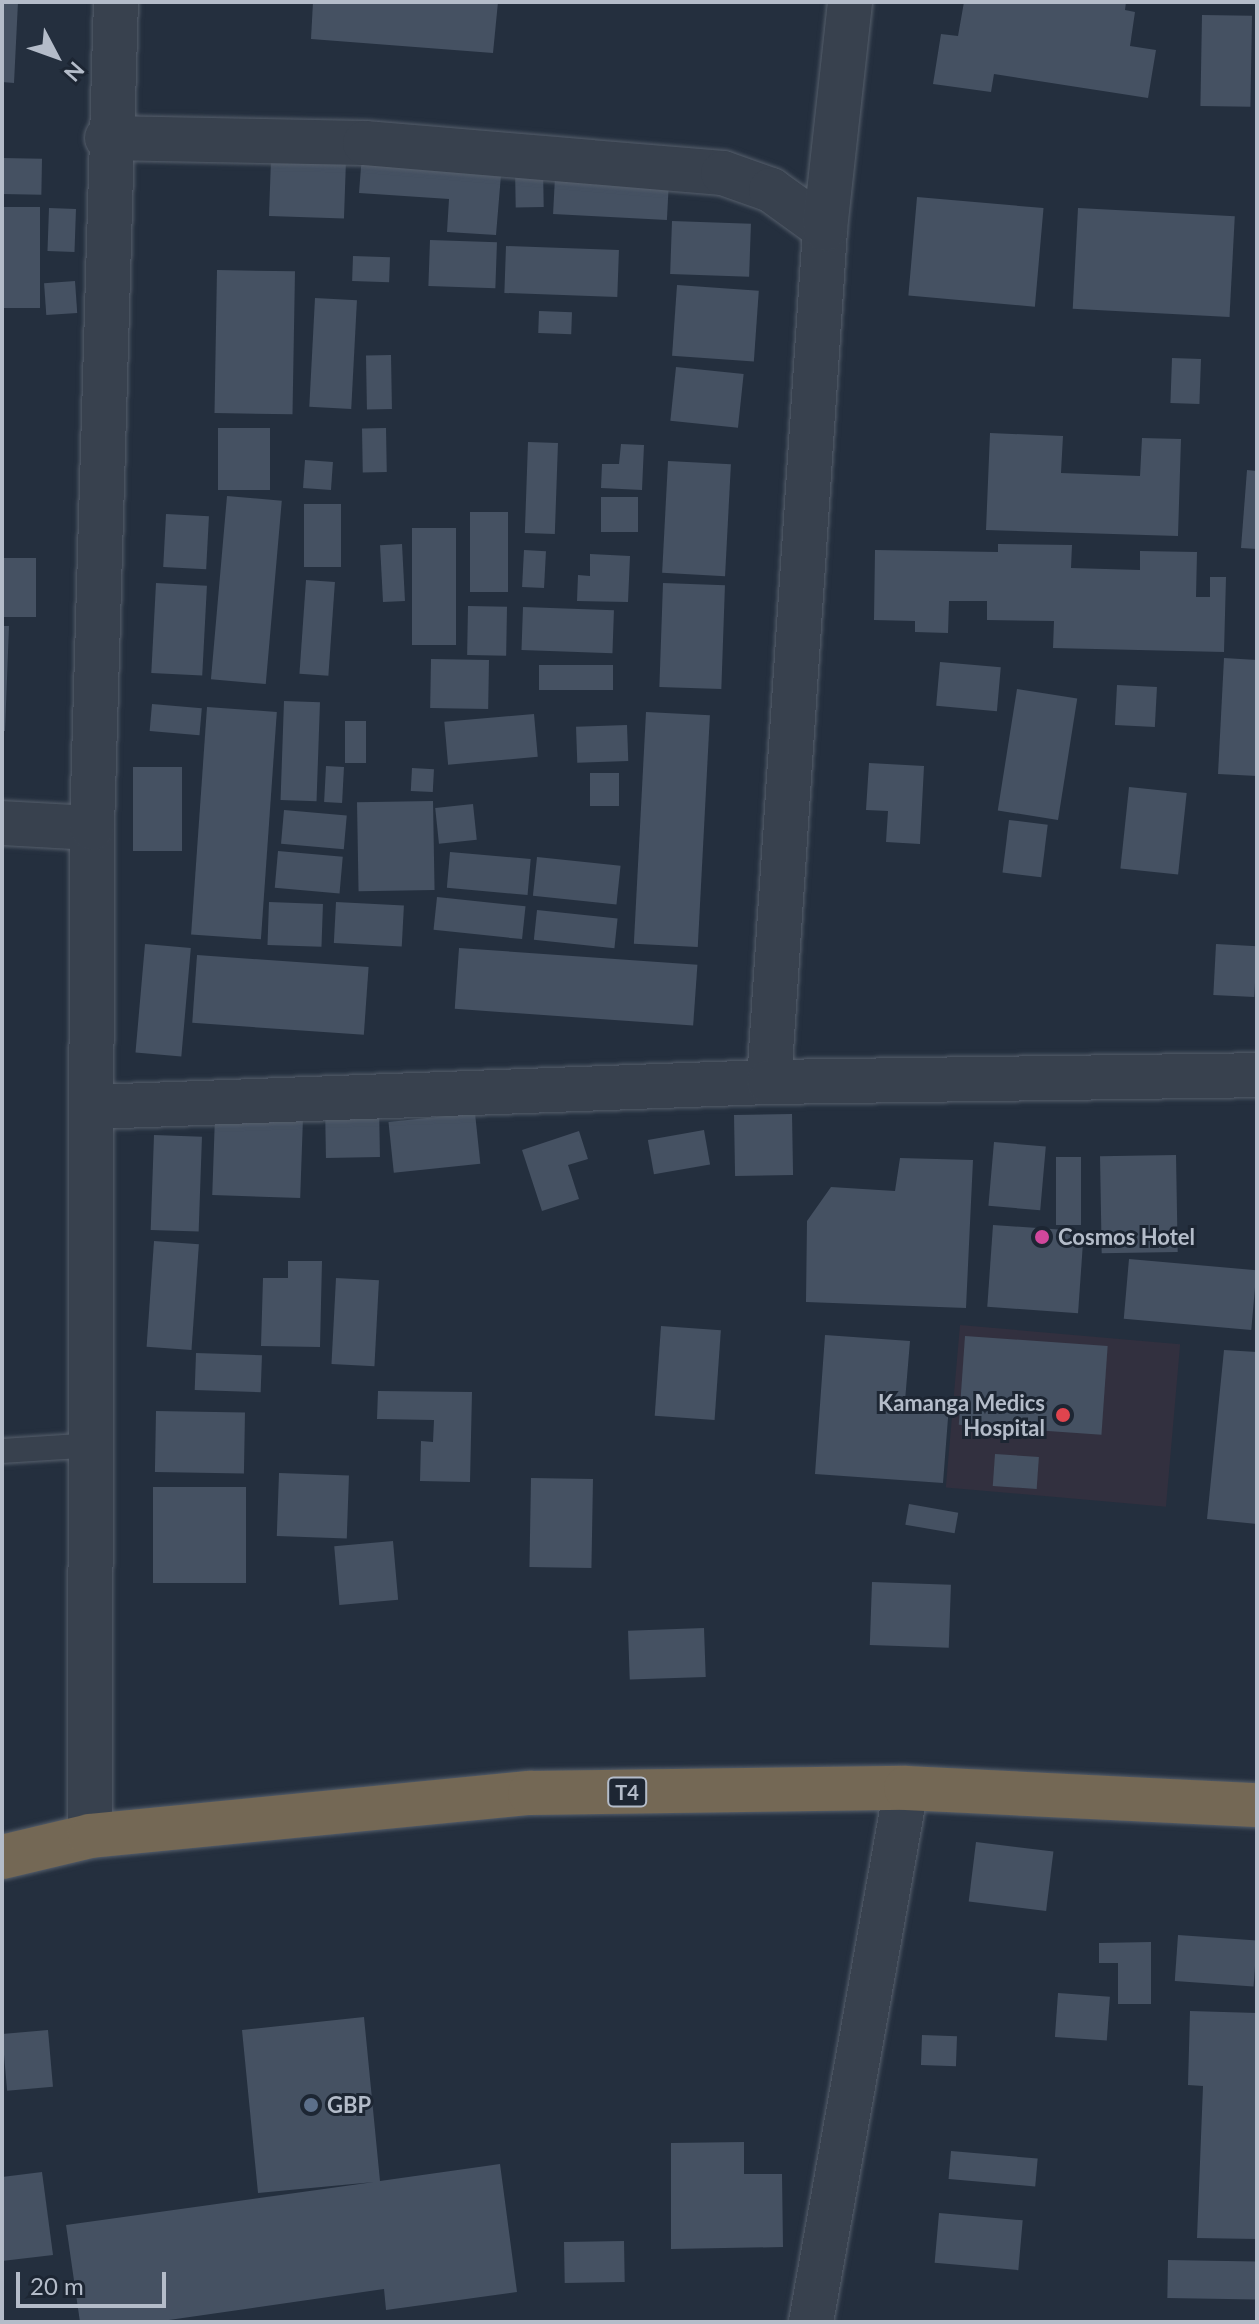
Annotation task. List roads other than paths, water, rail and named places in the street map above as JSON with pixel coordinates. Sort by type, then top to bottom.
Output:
[{"type":"highway","name":"T4","points":[[2,1857],[90,1836],[530,1793],[906,1788],[1257,1805]]},
{"type":"street","points":[[90,1836],[95,1445],[92,828],[107,138],[116,2]]},
{"type":"street","points":[[769,1082],[825,229],[850,2]]},
{"type":"street","points":[[107,138],[365,143],[723,173],[771,190],[825,229]]},
{"type":"street","points":[[2,823],[92,828]]},
{"type":"street","points":[[93,1107],[769,1082],[1257,1075]]},
{"type":"street","points":[[811,2322],[906,1788]]},
{"type":"lane","points":[[2,1451],[95,1445]]},
{"type":"place","name":"Cosmos Hotel","points":[[1042,1237]]},
{"type":"place","name":"Kamanga Medics Hospital","points":[[1063,1415]]},
{"type":"place","name":"GBP","points":[[311,2105]]}]
